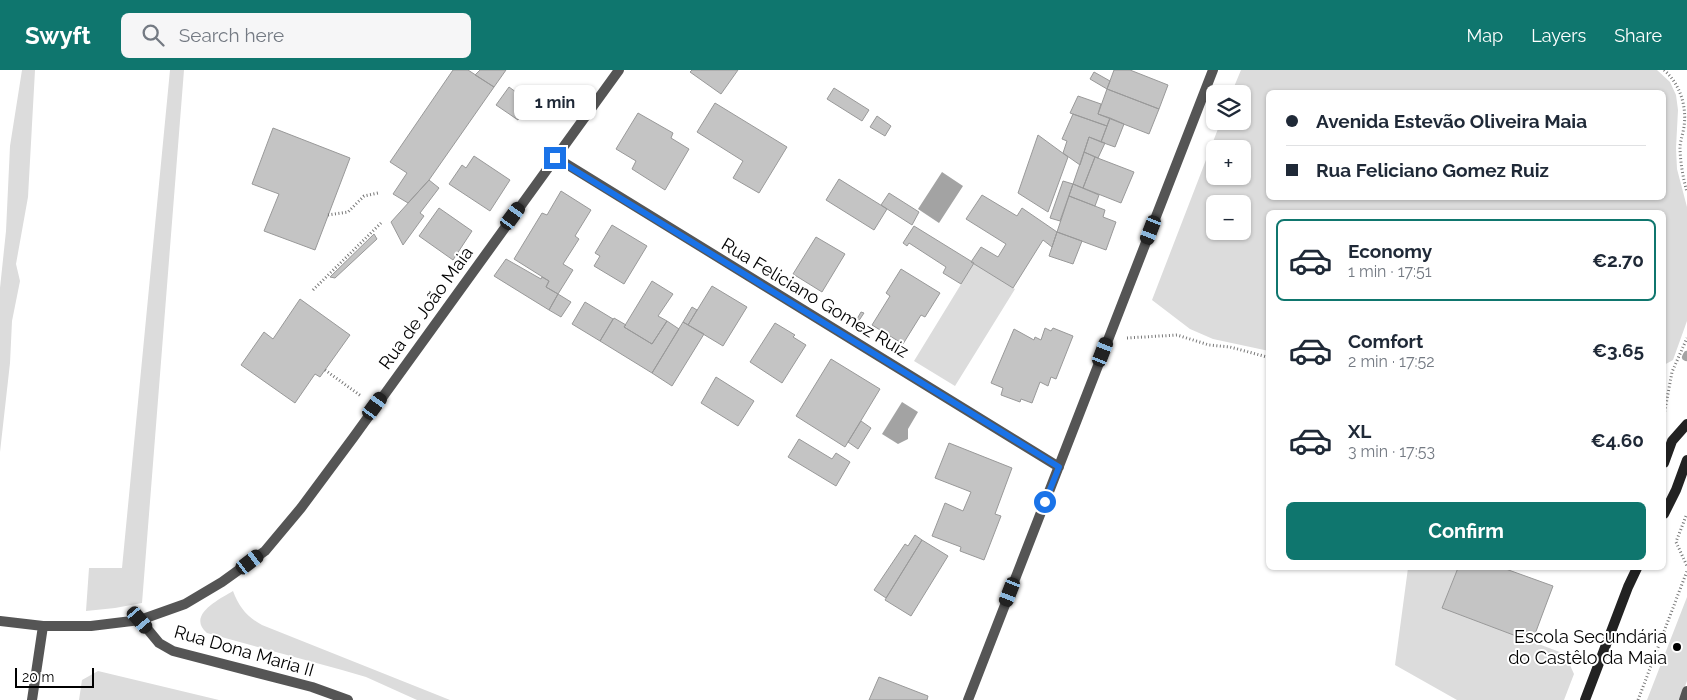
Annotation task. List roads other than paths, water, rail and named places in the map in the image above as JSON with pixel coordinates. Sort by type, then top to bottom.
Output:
[{"type":"main road","points":[[1666,458],[1672,441],[1687,424]]},
{"type":"main road","points":[[1666,510],[1687,460]]},
{"type":"main road","points":[[1628,587],[1632,570]]},
{"type":"main road","points":[[1585,700],[1636,570]]},
{"type":"street","name":"Rua de João Maia","points":[[0,620],[43,626],[91,626],[140,620],[185,604],[222,582],[265,551],[301,508],[619,70]]},
{"type":"street","points":[[968,700],[1213,70]]},
{"type":"street","name":"Rua Feliciano Gomez Ruiz","points":[[555,158],[1059,467]]},
{"type":"street","name":"Rua Dona Maria II","points":[[140,620],[160,643],[175,652],[312,687],[348,700]]},
{"type":"street","points":[[32,700],[43,626]]},
{"type":"street","points":[[1684,700],[1687,691]]},
{"type":"place","name":"Escola Secundária do Castêlo da Maia","points":[[1677,647]]}]
